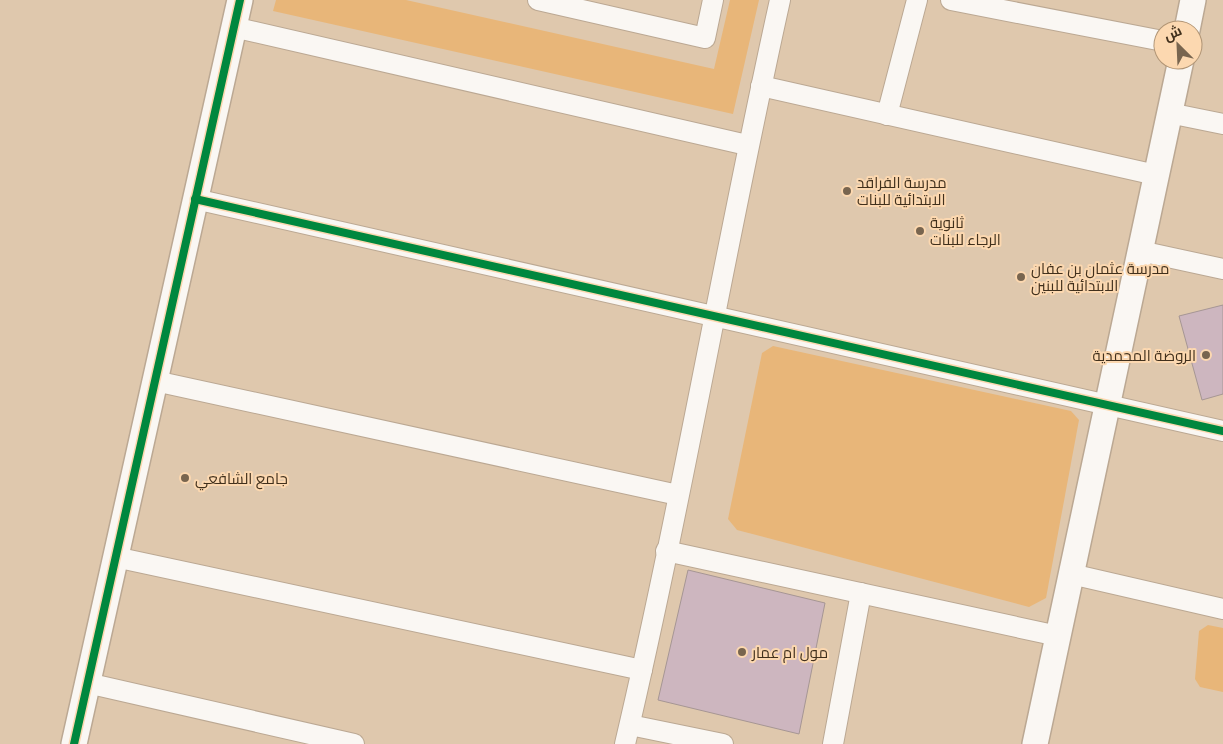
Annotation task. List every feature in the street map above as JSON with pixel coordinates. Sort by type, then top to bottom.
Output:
[{"type":"street","points":[[74,744],[240,0]]},
{"type":"street","points":[[538,0],[561,3],[705,38],[713,0]]},
{"type":"street","points":[[723,744],[628,734],[715,317],[748,145],[780,0]]},
{"type":"street","points":[[887,115],[916,0]]},
{"type":"street","points":[[951,0],[1032,8],[1153,38]]},
{"type":"street","points":[[1189,20],[1193,0]]},
{"type":"street","points":[[234,27],[748,145]]},
{"type":"street","points":[[1035,744],[1179,70]]},
{"type":"street","points":[[761,86],[1156,175]]},
{"type":"street","points":[[1169,114],[1223,124]]},
{"type":"street","points":[[195,199],[1223,431]]},
{"type":"street","points":[[1140,251],[1223,268]]},
{"type":"street","points":[[155,381],[678,495]]},
{"type":"street","points":[[666,551],[1058,636]]},
{"type":"street","points":[[115,557],[642,670]]},
{"type":"street","points":[[1071,574],[1223,609]]},
{"type":"street","points":[[833,744],[861,593]]},
{"type":"street","points":[[87,683],[354,744]]},
{"type":"shaded area","points":[[276,0],[406,0],[714,69],[730,0],[759,0],[733,114],[273,11]]},
{"type":"shaded area","points":[[773,346],[1071,411],[1079,420],[1046,598],[1029,607],[737,530],[728,519],[762,353]]},
{"type":"shaded area","points":[[1208,625],[1223,628],[1223,692],[1200,687],[1195,679],[1199,631]]},
{"type":"building","name":"الروضة المحمدية","points":[[1223,305],[1223,394],[1202,400],[1179,316]]},
{"type":"building","name":"مول ام عمار","points":[[688,570],[825,603],[799,734],[658,700]]},
{"type":"cycle path","points":[[74,744],[240,0]]},
{"type":"cycle path","points":[[195,199],[1223,431]]},
{"type":"place","name":"مدرسة الفراقد الابتدائية للبنات","points":[[847,191]]},
{"type":"place","name":"ثانوية الرجاء للبنات","points":[[920,231]]},
{"type":"place","name":"مدرسة عثمان بن عفان الابتدائية للبنين","points":[[1021,277]]},
{"type":"place","name":"الروضة المحمدية","points":[[1206,355]]},
{"type":"place","name":"جامع الشافعي","points":[[185,478]]},
{"type":"place","name":"مول ام عمار","points":[[742,652]]}]
